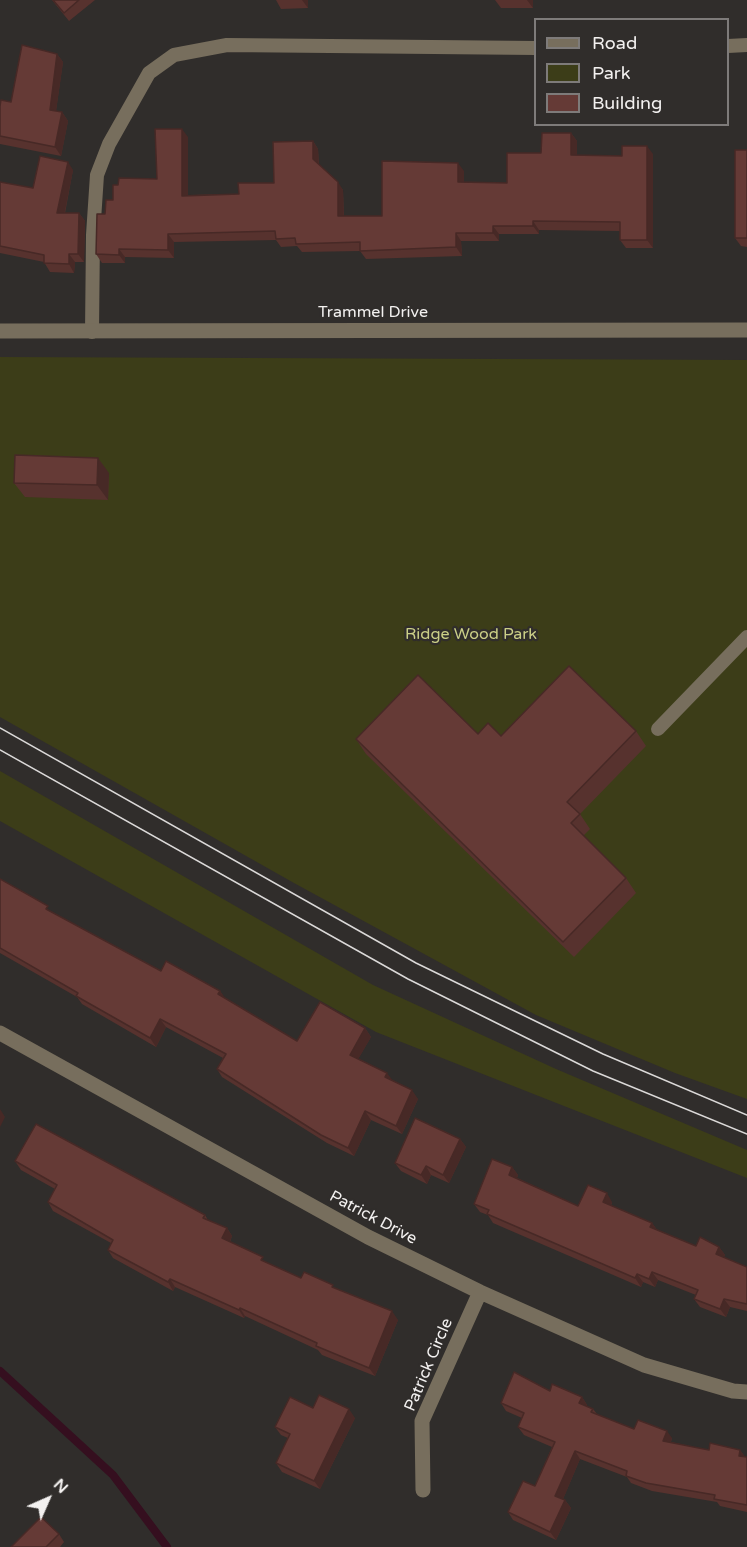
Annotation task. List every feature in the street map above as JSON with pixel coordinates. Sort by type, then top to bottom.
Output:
[{"type":"street","name":"Trammel Drive","points":[[0,331],[747,330]]},
{"type":"street","name":"Patrick Drive","points":[[0,1033],[368,1237],[480,1292],[645,1365],[733,1391],[747,1392]]},
{"type":"street","name":"Patrick Circle","points":[[423,1490],[422,1421],[480,1292]]},
{"type":"lane","points":[[92,332],[93,235],[97,176],[109,144],[149,73],[174,55],[227,45],[534,48]]},
{"type":"lane","points":[[729,46],[747,45]]},
{"type":"lane","points":[[658,729],[747,637]]},
{"type":"green space","name":"Ridge Wood Park","points":[[0,357],[747,360],[747,1099],[675,1073],[536,1015],[294,883],[0,717]]},
{"type":"green space","points":[[0,771],[373,985],[556,1069],[747,1150],[747,1178],[376,1032],[0,821]]},
{"type":"building","points":[[53,0],[79,0],[64,13]]},
{"type":"building","points":[[22,45],[57,54],[50,110],[62,112],[55,147],[0,136],[1,100],[11,102]]},
{"type":"building","points":[[155,129],[182,129],[182,196],[239,194],[238,183],[274,183],[273,142],[313,141],[313,159],[338,182],[338,216],[382,216],[382,161],[458,163],[458,182],[507,183],[507,153],[541,153],[542,133],[571,133],[571,155],[622,156],[622,146],[647,146],[647,240],[620,240],[620,222],[533,221],[533,226],[493,226],[493,233],[456,233],[456,247],[360,251],[360,242],[296,244],[295,238],[276,239],[275,231],[168,234],[168,250],[119,249],[119,255],[96,254],[97,214],[105,214],[106,200],[113,200],[113,185],[118,185],[119,178],[157,179]]},
{"type":"building","points":[[735,150],[747,150],[747,238],[735,238]]},
{"type":"building","points":[[40,156],[68,162],[57,213],[79,213],[78,254],[69,254],[69,264],[44,263],[44,255],[0,246],[0,182],[33,188]]},
{"type":"building","points":[[15,455],[98,458],[97,485],[14,483]]},
{"type":"building","points":[[569,666],[636,731],[567,802],[580,814],[571,823],[626,878],[563,942],[356,739],[418,675],[478,734],[488,723],[501,736]]},
{"type":"building","points":[[0,879],[48,906],[46,909],[161,971],[166,961],[220,991],[218,994],[297,1041],[320,1002],[365,1028],[350,1055],[387,1073],[385,1077],[412,1090],[396,1126],[365,1111],[348,1148],[321,1135],[217,1069],[226,1054],[160,1019],[150,1038],[76,996],[78,993],[0,948]]},
{"type":"building","points":[[415,1118],[460,1139],[443,1175],[426,1166],[421,1175],[395,1163]]},
{"type":"building","points":[[36,1124],[205,1215],[203,1218],[227,1228],[222,1238],[263,1257],[261,1260],[301,1278],[304,1272],[333,1285],[332,1287],[392,1311],[369,1368],[316,1346],[317,1343],[240,1308],[239,1310],[170,1279],[168,1282],[108,1250],[113,1240],[48,1202],[57,1185],[15,1161]]},
{"type":"building","points":[[492,1159],[512,1167],[509,1175],[578,1206],[588,1185],[607,1193],[603,1202],[652,1223],[650,1227],[696,1246],[700,1237],[719,1247],[716,1254],[747,1267],[747,1304],[724,1299],[720,1309],[694,1299],[698,1290],[652,1272],[649,1279],[637,1274],[635,1278],[487,1214],[489,1210],[474,1204]]},
{"type":"building","points":[[514,1372],[550,1391],[552,1384],[582,1397],[579,1403],[593,1409],[591,1412],[634,1429],[638,1420],[667,1431],[663,1441],[709,1450],[710,1443],[740,1450],[739,1456],[747,1457],[747,1505],[714,1499],[715,1495],[646,1483],[626,1476],[627,1471],[575,1451],[555,1496],[565,1500],[550,1532],[508,1512],[523,1481],[535,1486],[555,1442],[518,1427],[524,1413],[501,1403]]},
{"type":"building","points":[[319,1395],[349,1409],[314,1481],[276,1463],[290,1434],[275,1427],[290,1397],[313,1408]]},
{"type":"building","points":[[41,1517],[59,1534],[46,1547],[11,1547]]},
{"type":"waterway","points":[[0,1371],[113,1475],[167,1547]]},
{"type":"tram line","points":[[0,728],[416,963],[603,1054],[747,1115]]},
{"type":"tram line","points":[[0,750],[408,979],[593,1071],[747,1134]]}]
